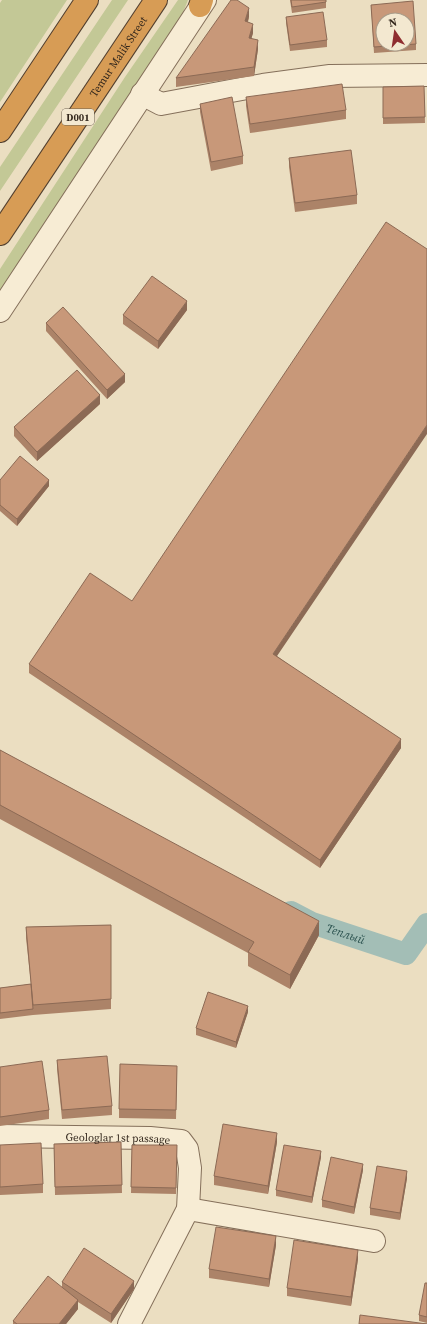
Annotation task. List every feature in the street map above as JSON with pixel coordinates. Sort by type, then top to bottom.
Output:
[{"type":"highway","points":[[0,131],[87,0]]},
{"type":"highway","name":"Temur Malik Street","points":[[0,234],[156,0]]},
{"type":"street","points":[[0,311],[202,2]]},
{"type":"street","points":[[142,94],[161,104],[263,85],[330,76],[427,75]]},
{"type":"street","name":"Geologlar 1st passage","points":[[0,1136],[150,1138],[181,1141],[187,1149],[190,1168],[188,1209],[128,1324]]},
{"type":"street","points":[[188,1209],[374,1241]]},
{"type":"green space","points":[[2,0],[67,0],[0,102],[0,3]]},
{"type":"green space","points":[[112,0],[128,0],[0,191],[0,167]]},
{"type":"green space","points":[[178,0],[188,0],[180,20],[0,297],[0,269],[125,77]]},
{"type":"building","points":[[231,0],[237,0],[249,8],[245,21],[253,24],[249,38],[258,40],[254,67],[176,78]]},
{"type":"building","points":[[291,0],[326,0],[326,2],[292,7]]},
{"type":"building","points":[[413,1],[414,12],[375,12],[374,47],[371,5]]},
{"type":"building","points":[[323,12],[327,40],[290,45],[286,17]]},
{"type":"building","points":[[342,84],[346,110],[250,124],[246,97]]},
{"type":"building","points":[[424,86],[425,117],[383,118],[383,87]]},
{"type":"building","points":[[232,97],[243,156],[211,162],[200,104]]},
{"type":"building","points":[[351,150],[357,195],[295,203],[289,158]]},
{"type":"building","points":[[386,222],[427,249],[427,425],[273,654],[401,739],[320,860],[29,664],[90,573],[132,601]]},
{"type":"building","points":[[152,276],[187,301],[158,341],[123,315]]},
{"type":"building","points":[[63,307],[125,374],[107,390],[46,323]]},
{"type":"building","points":[[77,370],[100,395],[37,452],[14,427]]},
{"type":"building","points":[[20,456],[49,480],[17,519],[0,505],[0,480]]},
{"type":"building","points":[[0,750],[319,921],[290,975],[248,952],[254,942],[0,805]]},
{"type":"building","points":[[111,925],[111,999],[33,1005],[26,927]]},
{"type":"building","points":[[31,984],[33,1009],[0,1013],[0,988]]},
{"type":"building","points":[[208,992],[248,1006],[236,1042],[196,1028]]},
{"type":"building","points":[[107,1056],[112,1106],[62,1110],[57,1060]]},
{"type":"building","points":[[42,1061],[49,1110],[0,1117],[0,1067]]},
{"type":"building","points":[[120,1064],[177,1066],[176,1110],[119,1109]]},
{"type":"building","points":[[223,1124],[277,1133],[268,1186],[214,1176]]},
{"type":"building","points":[[121,1142],[122,1185],[55,1187],[54,1144]]},
{"type":"building","points":[[41,1143],[43,1184],[0,1187],[0,1145]]},
{"type":"building","points":[[132,1145],[177,1145],[176,1188],[131,1187]]},
{"type":"building","points":[[284,1145],[321,1151],[312,1197],[276,1190]]},
{"type":"building","points":[[331,1157],[363,1164],[354,1207],[322,1200]]},
{"type":"building","points":[[377,1166],[407,1171],[400,1213],[370,1208]]},
{"type":"building","points":[[216,1227],[276,1236],[269,1279],[209,1269]]},
{"type":"building","points":[[294,1240],[358,1250],[351,1297],[287,1288]]},
{"type":"building","points":[[84,1248],[134,1281],[111,1314],[62,1282]]},
{"type":"building","points":[[48,1276],[78,1300],[59,1324],[17,1324],[13,1321]]},
{"type":"building","points":[[425,1283],[427,1283],[427,1317],[419,1315]]},
{"type":"building","points":[[360,1315],[427,1324],[359,1324]]},
{"type":"waterway","name":"Теплый","points":[[291,912],[312,923],[406,954],[427,924]]}]
